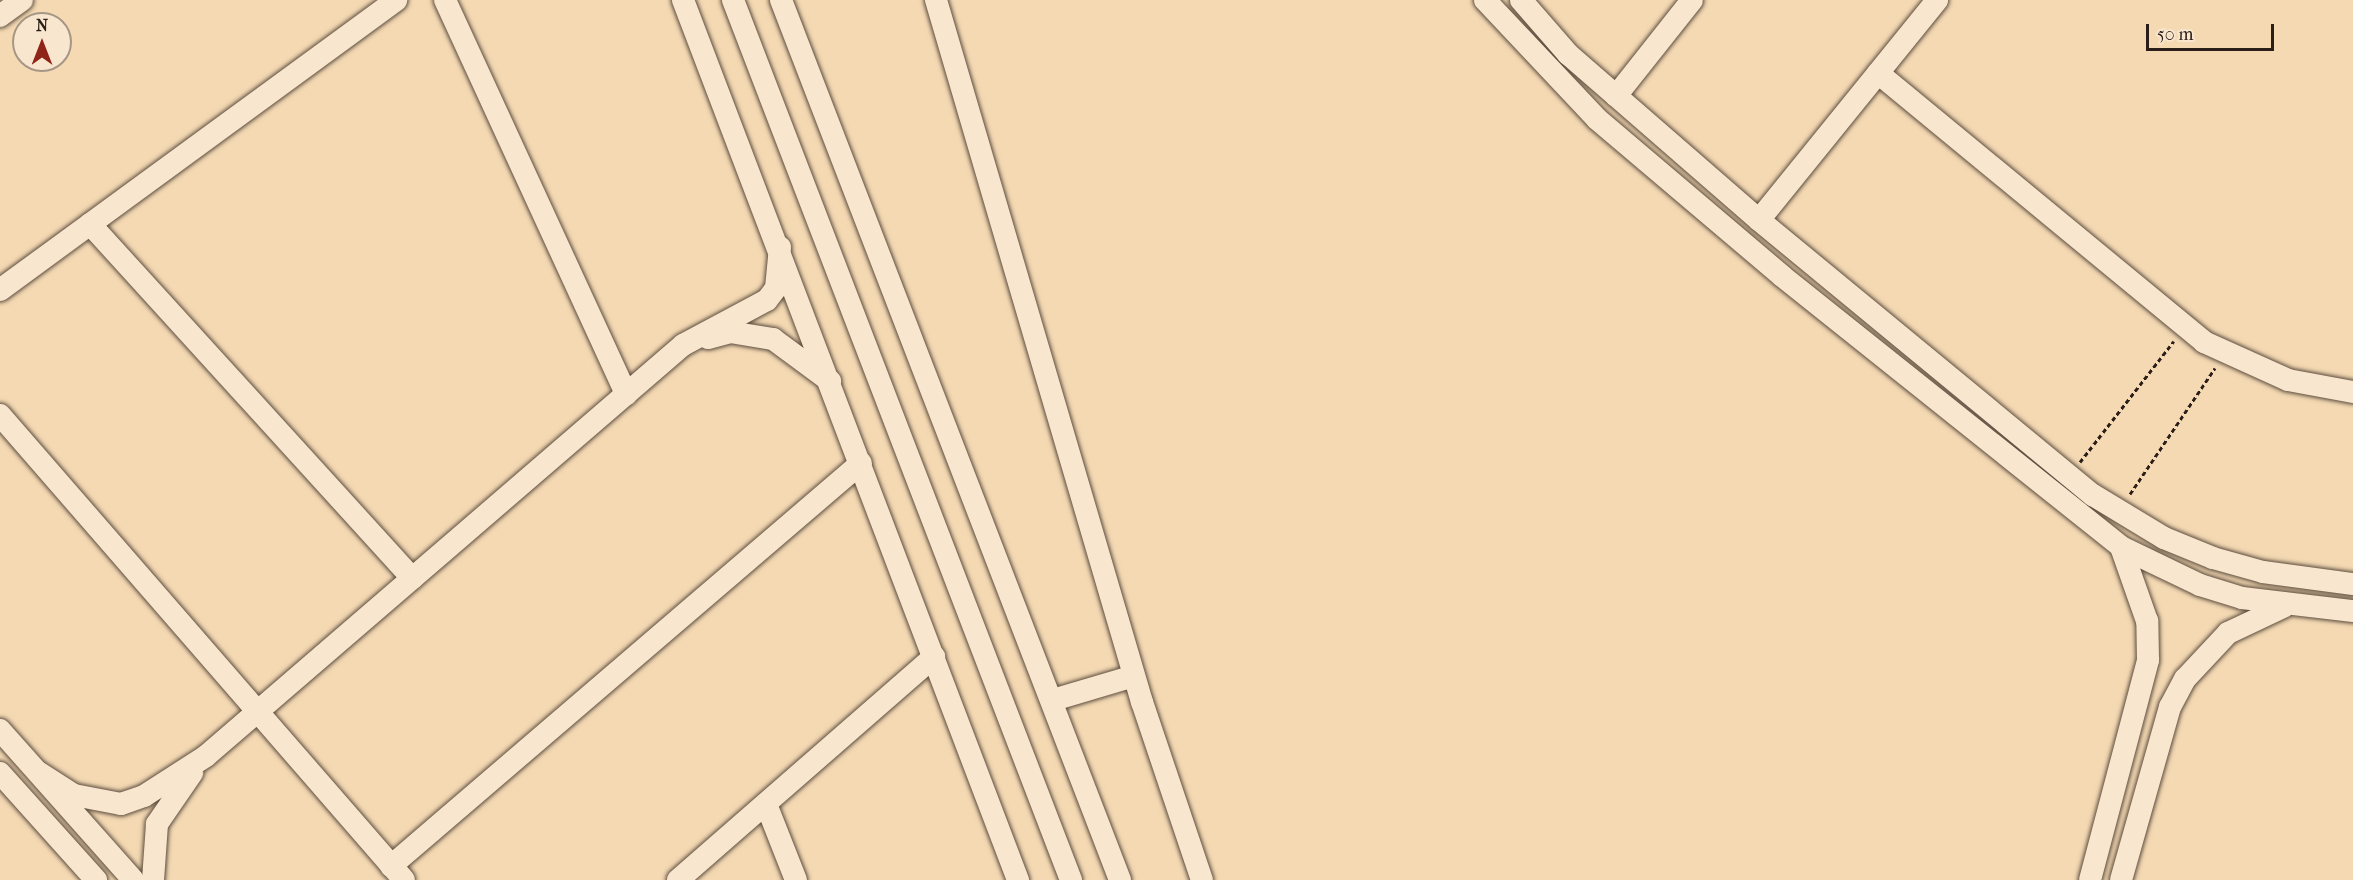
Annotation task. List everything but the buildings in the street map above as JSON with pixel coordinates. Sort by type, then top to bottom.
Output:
[{"type":"street","points":[[0,16],[22,0]]},
{"type":"street","points":[[0,290],[396,0]]},
{"type":"street","points":[[445,0],[626,394]]},
{"type":"street","points":[[683,0],[780,247],[1018,880]]},
{"type":"street","points":[[734,0],[1071,880]]},
{"type":"street","points":[[782,0],[1053,700],[1120,880]]},
{"type":"street","points":[[936,0],[1134,676],[1202,880]]},
{"type":"street","points":[[1485,0],[1598,119],[1782,276],[2121,547],[2200,585],[2285,606],[2353,611]]},
{"type":"street","points":[[1521,0],[1616,96],[1759,220],[2070,476],[2118,512],[2213,558],[2263,572],[2353,584]]},
{"type":"street","points":[[1616,96],[1692,0]]},
{"type":"street","points":[[1759,220],[1937,0]]},
{"type":"street","points":[[1878,73],[2184,328],[2225,354],[2288,380],[2353,392]]},
{"type":"street","points":[[90,224],[412,578]]},
{"type":"street","points":[[38,772],[74,795],[121,804],[144,796],[206,756],[683,345],[767,300],[776,288],[780,247]]},
{"type":"street","points":[[683,345],[730,332],[752,333],[793,350],[831,382]]},
{"type":"street","points":[[0,415],[397,873],[861,463]]},
{"type":"street","points":[[2090,880],[2148,660],[2144,611],[2121,547]]},
{"type":"street","points":[[2121,880],[2170,707],[2185,679],[2228,633],[2285,606]]},
{"type":"street","points":[[678,880],[934,657]]},
{"type":"street","points":[[1053,700],[1134,676]]},
{"type":"street","points":[[0,729],[133,880]]},
{"type":"street","points":[[153,880],[157,824],[206,756]]},
{"type":"street","points":[[0,773],[96,880]]},
{"type":"street","points":[[766,804],[795,880]]},
{"type":"path","points":[[2070,476],[2184,328]]},
{"type":"path","points":[[2118,512],[2225,354]]}]
